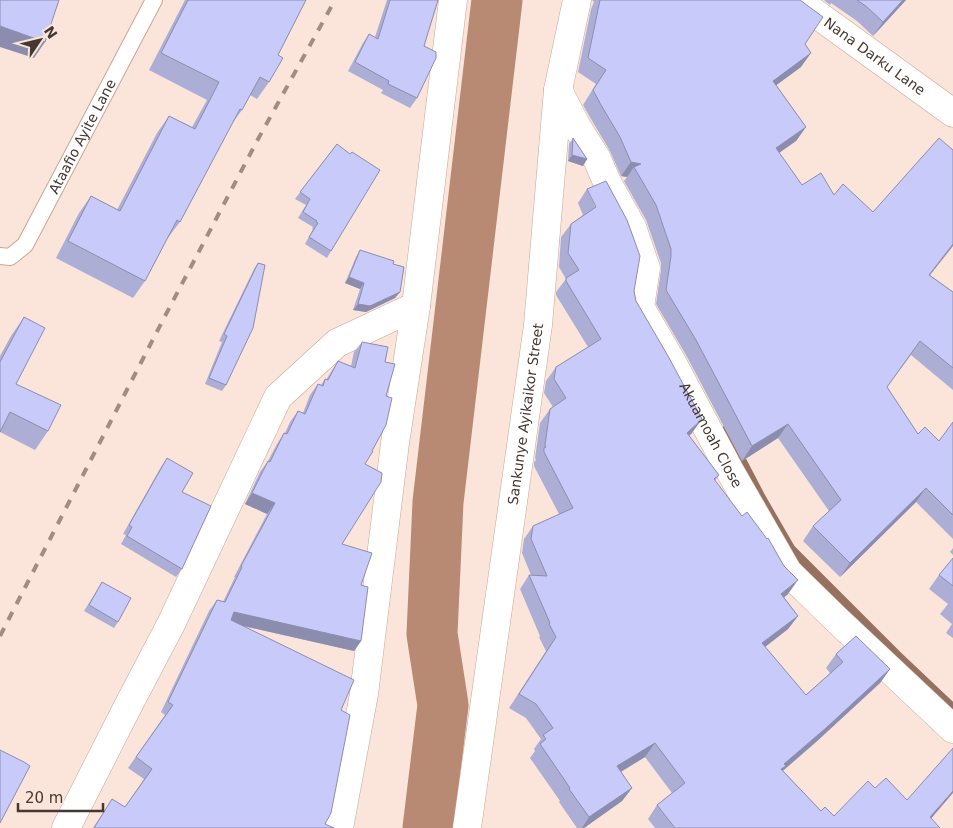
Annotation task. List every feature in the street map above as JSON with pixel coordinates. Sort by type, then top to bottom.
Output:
[{"type":"street","points":[[339,828],[364,694],[395,443],[416,306],[453,0]]},
{"type":"street","name":"Sankunye Ayikaikor Street","points":[[467,828],[538,325],[558,90],[577,0]]},
{"type":"street","name":"Nana Darku Lane","points":[[797,0],[953,114]]},
{"type":"street","name":"Akuamoah Close","points":[[558,90],[576,127],[597,159],[607,182],[632,227],[646,268],[640,307],[788,572],[953,729]]},
{"type":"street","points":[[66,828],[126,708],[171,624],[278,397],[337,343],[416,306]]},
{"type":"lane","name":"Ataafio Ayite Lane","points":[[0,256],[10,257],[25,246],[154,0]]},
{"type":"building","points":[[0,0],[59,0],[45,42],[0,26]]},
{"type":"building","points":[[188,0],[306,0],[278,55],[283,58],[269,82],[260,77],[242,110],[240,109],[180,222],[177,220],[145,281],[68,241],[91,196],[120,211],[169,116],[195,129],[219,82],[161,53]]},
{"type":"building","points":[[390,0],[438,0],[424,46],[436,52],[436,58],[417,98],[388,84],[389,81],[355,62],[369,34],[378,39]]},
{"type":"building","points":[[600,0],[800,0],[823,17],[805,44],[811,53],[773,81],[806,127],[776,148],[802,185],[821,173],[834,195],[843,184],[873,212],[939,138],[953,150],[953,244],[929,275],[953,292],[953,368],[920,341],[887,387],[918,434],[925,427],[939,441],[953,422],[953,515],[926,488],[850,563],[813,526],[841,500],[788,424],[752,446],[696,340],[666,290],[671,249],[656,205],[634,167],[641,164],[631,162],[620,137],[593,90],[606,70],[588,58]]},
{"type":"building","points":[[857,0],[903,0],[883,22]]},
{"type":"building","points":[[573,138],[587,159],[572,155]]},
{"type":"building","points":[[337,144],[350,154],[352,152],[380,170],[331,251],[309,237],[318,223],[303,212],[310,199],[300,192]]},
{"type":"building","points":[[606,181],[627,220],[640,256],[634,291],[636,301],[702,419],[687,433],[719,475],[714,479],[742,516],[747,512],[768,538],[784,566],[798,580],[781,594],[798,616],[762,643],[806,695],[843,662],[836,654],[856,636],[890,669],[784,764],[786,766],[781,769],[821,811],[825,807],[834,816],[868,781],[875,788],[886,778],[907,800],[953,748],[953,791],[930,817],[940,828],[675,828],[657,805],[685,783],[655,743],[617,766],[632,788],[589,817],[540,744],[546,739],[543,735],[553,728],[536,704],[519,694],[556,637],[529,575],[547,576],[531,539],[533,526],[573,508],[544,452],[544,448],[546,447],[550,409],[566,398],[554,379],[556,367],[601,339],[566,278],[579,270],[568,253],[571,224],[596,207],[587,189]]},
{"type":"building","points":[[360,250],[394,261],[393,264],[404,267],[400,292],[370,306],[358,304],[364,283],[349,277]]},
{"type":"building","points":[[258,263],[265,265],[253,328],[226,385],[209,378],[227,336],[224,334]]},
{"type":"building","points":[[24,317],[45,328],[16,384],[61,405],[48,431],[10,412],[0,432],[0,362]]},
{"type":"building","points":[[362,342],[388,347],[385,362],[395,364],[386,396],[392,398],[386,425],[365,464],[382,473],[381,482],[342,544],[372,553],[361,585],[368,587],[361,641],[234,612],[231,620],[354,680],[341,710],[350,715],[331,813],[325,824],[334,828],[94,828],[112,799],[125,807],[152,769],[136,757],[173,705],[168,702],[217,600],[225,602],[241,566],[275,503],[252,493],[268,461],[270,462],[284,433],[287,434],[298,411],[305,414],[318,384],[323,386],[325,379],[328,380],[338,361],[355,368]]},
{"type":"building","points":[[167,458],[193,473],[182,492],[211,506],[182,569],[127,536],[132,527],[129,525]]},
{"type":"building","points":[[953,558],[953,586],[939,575]]},
{"type":"building","points":[[102,582],[131,598],[118,622],[89,605]]},
{"type":"building","points":[[0,750],[30,766],[0,823]]},
{"type":"waterway","points":[[428,828],[443,705],[432,634],[438,502],[497,0]]},
{"type":"waterway","points":[[726,430],[791,549],[953,708]]},
{"type":"railway","points":[[0,636],[257,141],[335,0]]}]
